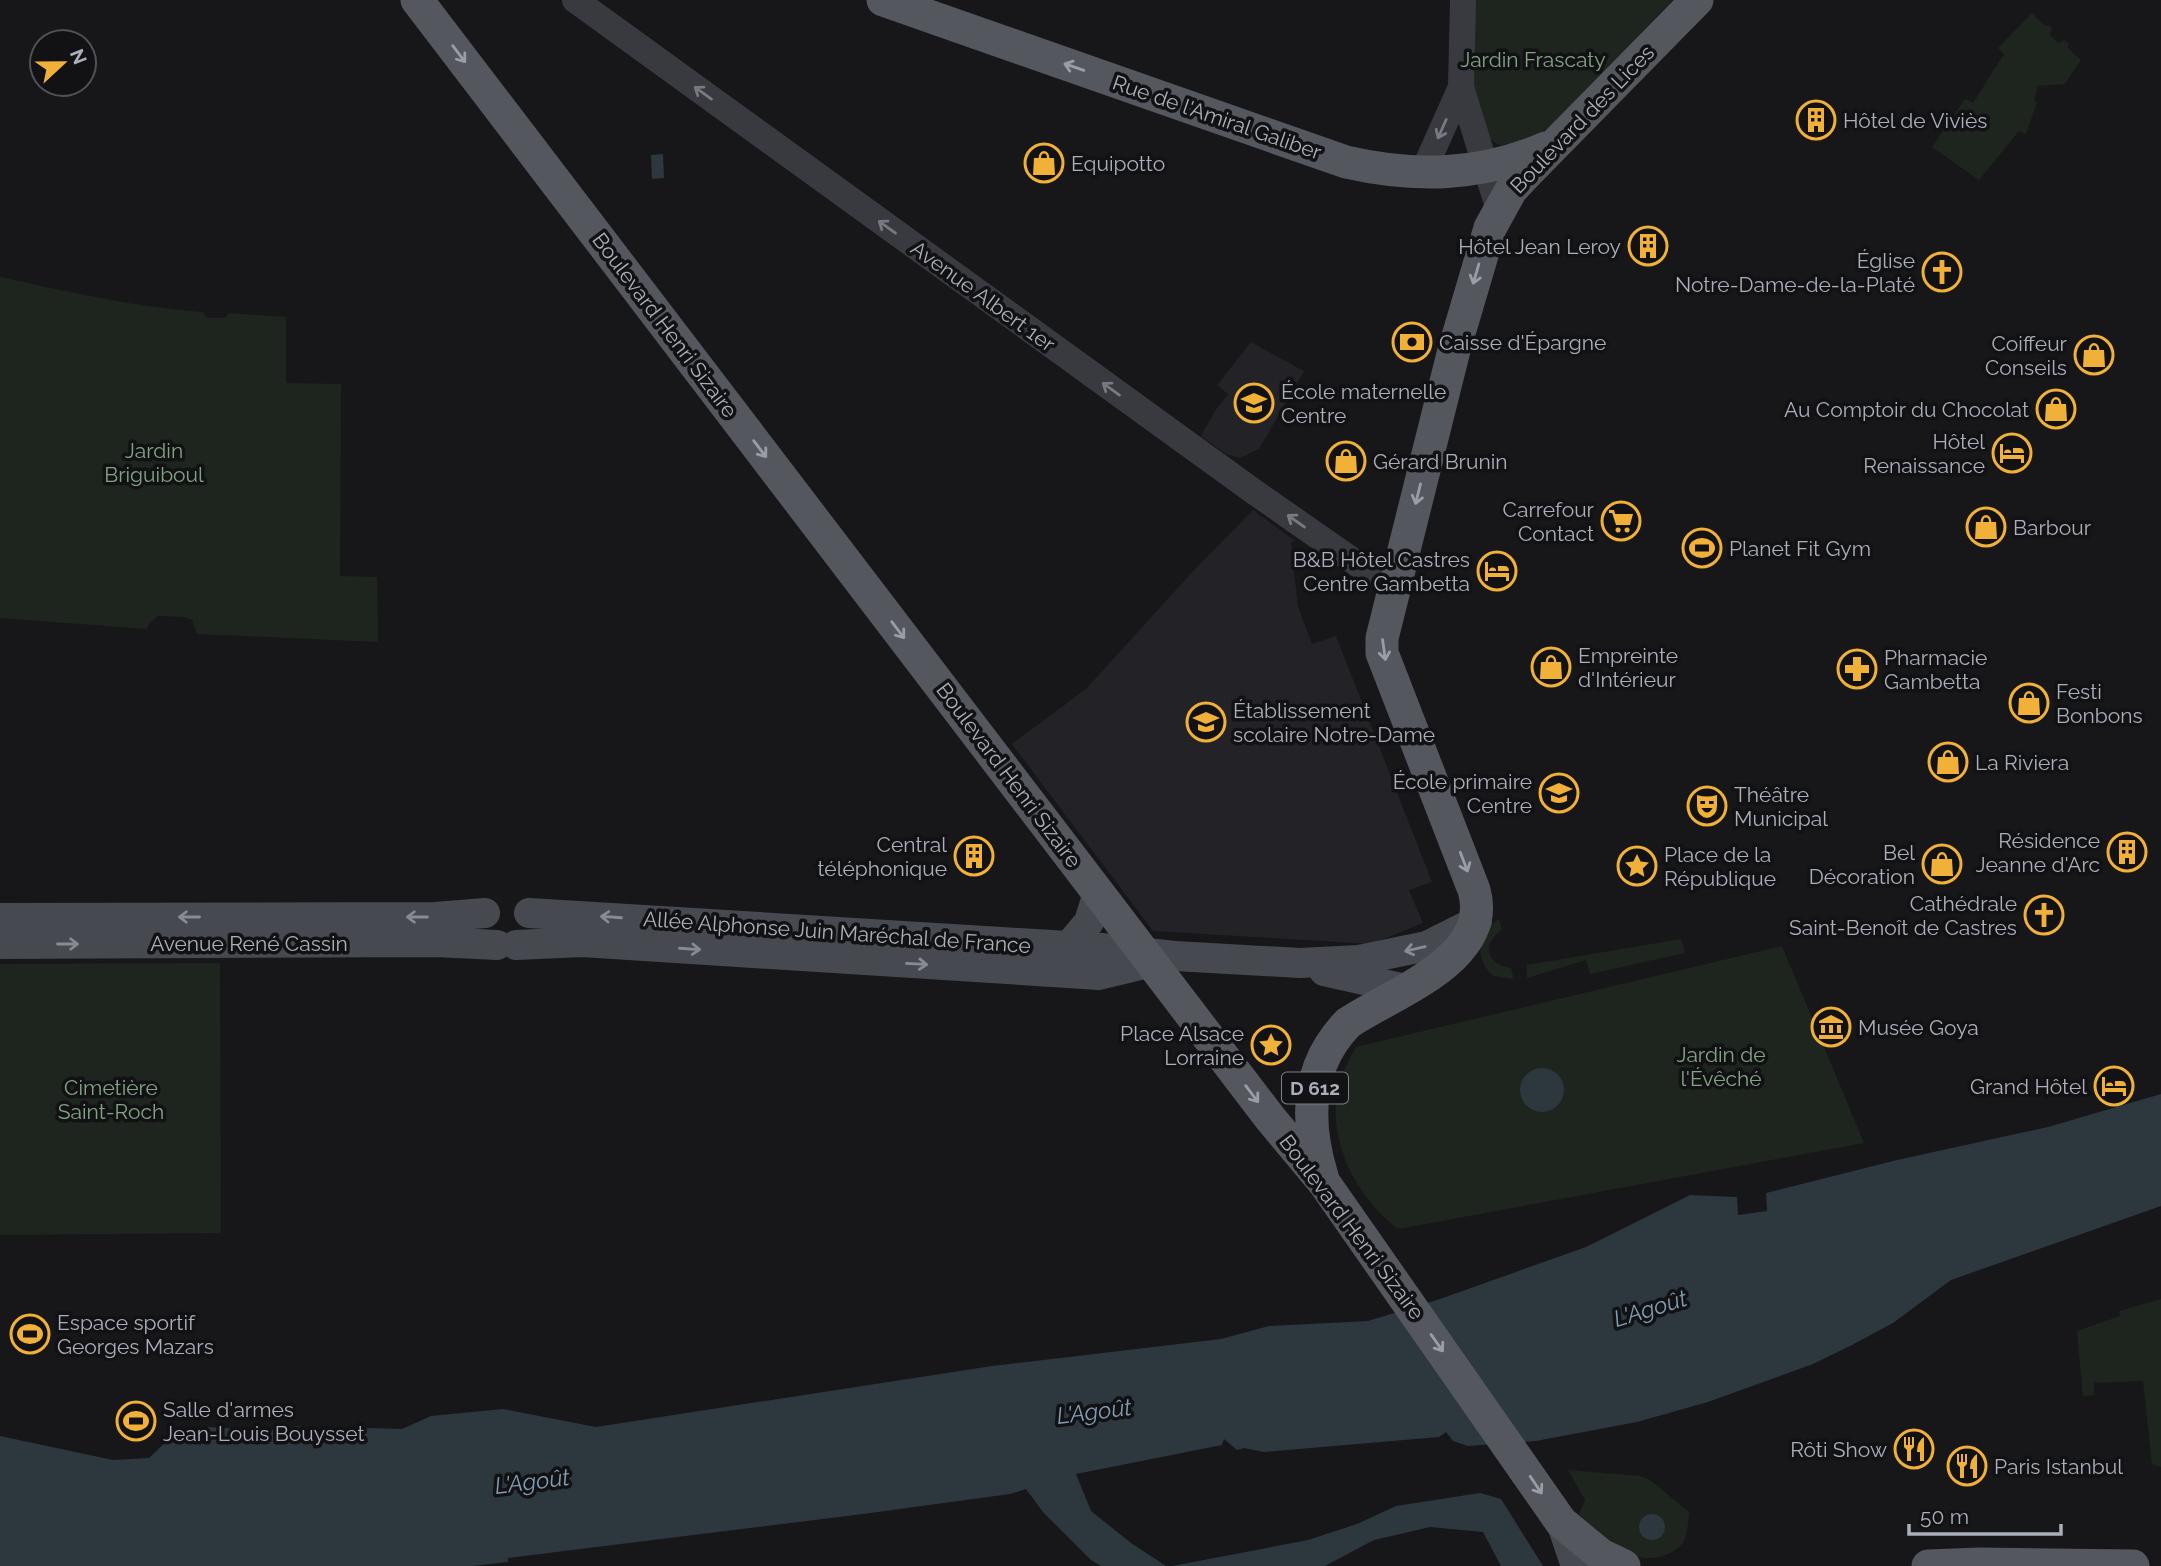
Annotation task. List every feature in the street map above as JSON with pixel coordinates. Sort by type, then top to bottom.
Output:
[{"type":"main road","name":"Boulevard Henri Sizaire","points":[[417,0],[1098,893],[1157,957],[1270,1118],[1325,1184],[1561,1522],[1576,1566]]},
{"type":"main road","name":"Rue de l'Amiral Galiber","points":[[883,0],[1346,162],[1380,169],[1423,172],[1486,169],[1558,143]]},
{"type":"main road","name":"Boulevard des Lices","points":[[1476,921],[1478,906],[1474,890],[1382,653],[1382,638],[1395,583],[1454,350],[1490,229],[1499,210],[1511,190],[1697,0]]},
{"type":"main road","points":[[1068,947],[1089,922],[1098,893]]},
{"type":"main road","points":[[504,898],[520,902],[529,914],[531,928],[528,935],[507,945],[491,941],[483,929],[485,913],[489,906],[504,898]]},
{"type":"main road","name":"Avenue René Cassin","points":[[0,918],[435,917],[485,913]]},
{"type":"main road","name":"Allée Alphonse Juin Maréchal de France","points":[[529,914],[1068,947],[1157,957],[1300,963]]},
{"type":"main road","points":[[1300,963],[1379,957],[1427,946],[1476,921]]},
{"type":"main road","name":"D 612","points":[[1325,1184],[1316,1157],[1310,1108],[1324,1054],[1335,1036],[1348,1023],[1445,964],[1461,947],[1476,921]]},
{"type":"main road","name":"Avenue René Cassin","points":[[0,944],[435,942],[507,945]]},
{"type":"main road","name":"Allée Alphonse Juin Maréchal de France","points":[[507,945],[573,942],[1098,975],[1157,957]]},
{"type":"main road","points":[[1300,963],[1405,989]]},
{"type":"main road","points":[[1561,1522],[1601,1555],[1624,1566]]},
{"type":"main road","points":[[1928,1566],[2133,1566]]},
{"type":"street","name":"Avenue Albert 1er","points":[[575,0],[1253,491],[1369,572],[1395,583]]},
{"type":"street","points":[[1463,0],[1461,87],[1499,210]]},
{"type":"street","points":[[1423,172],[1461,87]]},
{"type":"shaded area","name":"École maternelle Centre","points":[[1251,342],[1304,371],[1259,449],[1240,458],[1226,454],[1201,436],[1228,394],[1217,385]]},
{"type":"shaded area","name":"Établissement scolaire Notre-Dame","points":[[1253,510],[1295,541],[1291,543],[1298,607],[1312,644],[1336,636],[1432,882],[1409,890],[1423,923],[1371,944],[1153,931],[1012,744],[1086,689],[1195,569]]},
{"type":"green space","name":"Jardin Frascaty","points":[[1473,0],[1673,0],[1535,142],[1516,147],[1499,145],[1488,138],[1474,116]]},
{"type":"green space","points":[[2032,13],[2045,26],[2052,28],[2050,35],[2058,43],[2064,40],[2069,44],[2067,47],[2081,60],[2065,84],[2038,86],[2034,100],[2037,102],[2026,134],[2019,131],[1979,180],[1932,147],[1965,99],[1973,103],[2004,54],[1998,48]]},
{"type":"green space","name":"Jardin Briguiboul","points":[[0,277],[127,303],[203,312],[207,318],[224,318],[229,313],[286,317],[286,383],[341,384],[340,576],[377,577],[378,642],[197,634],[192,620],[185,617],[158,616],[147,629],[0,618]]},
{"type":"green space","points":[[1499,919],[1502,930],[1491,941],[1489,953],[1496,962],[1511,968],[1514,979],[1493,976],[1480,954],[1482,938]]},
{"type":"green space","points":[[1681,939],[1685,953],[1590,974],[1586,960],[1527,978],[1527,965]]},
{"type":"green space","name":"Jardin de l'Évêché","points":[[1782,946],[1864,1143],[1398,1229],[1372,1204],[1352,1174],[1339,1139],[1336,1103],[1343,1074],[1356,1047]]},
{"type":"green space","name":"Cimetière Saint-Roch","points":[[220,963],[221,1233],[0,1235],[0,964]]},
{"type":"green space","points":[[2161,1299],[2161,1467],[2152,1464],[2143,1381],[2094,1383],[2094,1395],[2083,1396],[2077,1331],[2120,1316],[2119,1311]]},
{"type":"green space","points":[[1568,1470],[1640,1476],[1650,1480],[1689,1512],[1684,1541],[1668,1554],[1651,1558],[1639,1557],[1616,1548],[1595,1532],[1579,1514],[1585,1500]]},
{"type":"water","points":[[663,154],[664,178],[652,179],[651,155]]},
{"type":"water","points":[[1542,1068],[1557,1075],[1564,1090],[1557,1105],[1542,1112],[1527,1105],[1520,1090],[1527,1075]]},
{"type":"water","name":"L'Agoût","points":[[2161,1094],[2161,1206],[1951,1280],[1893,1323],[1852,1345],[1813,1364],[1708,1402],[1637,1422],[1536,1441],[1468,1446],[1453,1441],[1446,1432],[1439,1437],[1264,1452],[1244,1448],[1237,1450],[1224,1439],[1222,1445],[1076,1474],[1091,1511],[1131,1543],[1166,1566],[1101,1566],[1091,1560],[1043,1512],[1026,1489],[1010,1494],[863,1514],[508,1558],[508,1562],[472,1566],[0,1566],[0,1436],[113,1460],[149,1458],[175,1433],[209,1427],[267,1431],[297,1426],[332,1434],[369,1428],[402,1429],[431,1416],[503,1409],[596,1427],[992,1366],[1221,1339],[1269,1326],[1368,1321],[1440,1299],[1586,1247],[1690,1195],[1737,1197],[1738,1215],[1767,1211],[1766,1193],[1897,1160],[2048,1127]]},
{"type":"water","points":[[1480,1493],[1501,1499],[1543,1566],[1501,1566],[1483,1532],[1430,1527],[1374,1540],[1325,1566],[1172,1566],[1308,1540],[1357,1524],[1396,1506]]},
{"type":"water","points":[[1652,1514],[1661,1518],[1665,1527],[1661,1536],[1652,1540],[1643,1536],[1639,1527],[1643,1518]]},
{"type":"place","name":"Hôtel de Viviès","points":[[1816,120]]},
{"type":"place","name":"Equipotto","points":[[1044,163]]},
{"type":"place","name":"Hôtel Jean Leroy","points":[[1648,246]]},
{"type":"place","name":"Église Notre-Dame-de-la-Platé","points":[[1942,272]]},
{"type":"place","name":"Caisse d'Épargne","points":[[1412,342]]},
{"type":"place","name":"Coiffeur Conseils","points":[[2094,355]]},
{"type":"place","name":"École maternelle Centre","points":[[1254,403]]},
{"type":"place","name":"Au Comptoir du Chocolat","points":[[2056,409]]},
{"type":"place","name":"Hôtel Renaissance","points":[[2012,453]]},
{"type":"place","name":"Gérard Brunin","points":[[1346,461]]},
{"type":"place","name":"Carrefour Contact","points":[[1621,521]]},
{"type":"place","name":"Barbour","points":[[1986,527]]},
{"type":"place","name":"Planet Fit Gym","points":[[1702,548]]},
{"type":"place","name":"B&B Hôtel Castres Centre Gambetta","points":[[1497,571]]},
{"type":"place","name":"Empreinte d'Intérieur","points":[[1551,667]]},
{"type":"place","name":"Pharmacie Gambetta","points":[[1857,669]]},
{"type":"place","name":"Festi Bonbons","points":[[2029,703]]},
{"type":"place","name":"Établissement scolaire Notre-Dame","points":[[1206,722]]},
{"type":"place","name":"La Riviera","points":[[1948,762]]},
{"type":"place","name":"École primaire Centre","points":[[1559,793]]},
{"type":"place","name":"Théâtre Municipal","points":[[1707,806]]},
{"type":"place","name":"Résidence Jeanne d'Arc","points":[[2127,852]]},
{"type":"place","name":"Central téléphonique","points":[[974,856]]},
{"type":"place","name":"Bel Décoration","points":[[1942,864]]},
{"type":"place","name":"Place de la République","points":[[1637,866]]},
{"type":"place","name":"Cathédrale Saint-Benoît de Castres","points":[[2044,915]]},
{"type":"place","name":"Musée Goya","points":[[1831,1027]]},
{"type":"place","name":"Place Alsace Lorraine","points":[[1271,1045]]},
{"type":"place","name":"Grand Hôtel","points":[[2114,1086]]},
{"type":"place","name":"Espace sportif Georges Mazars","points":[[30,1334]]},
{"type":"place","name":"Salle d'armes Jean-Louis Bouysset","points":[[136,1421]]},
{"type":"place","name":"Rôti Show","points":[[1914,1449]]},
{"type":"place","name":"Paris Istanbul","points":[[1967,1466]]}]
